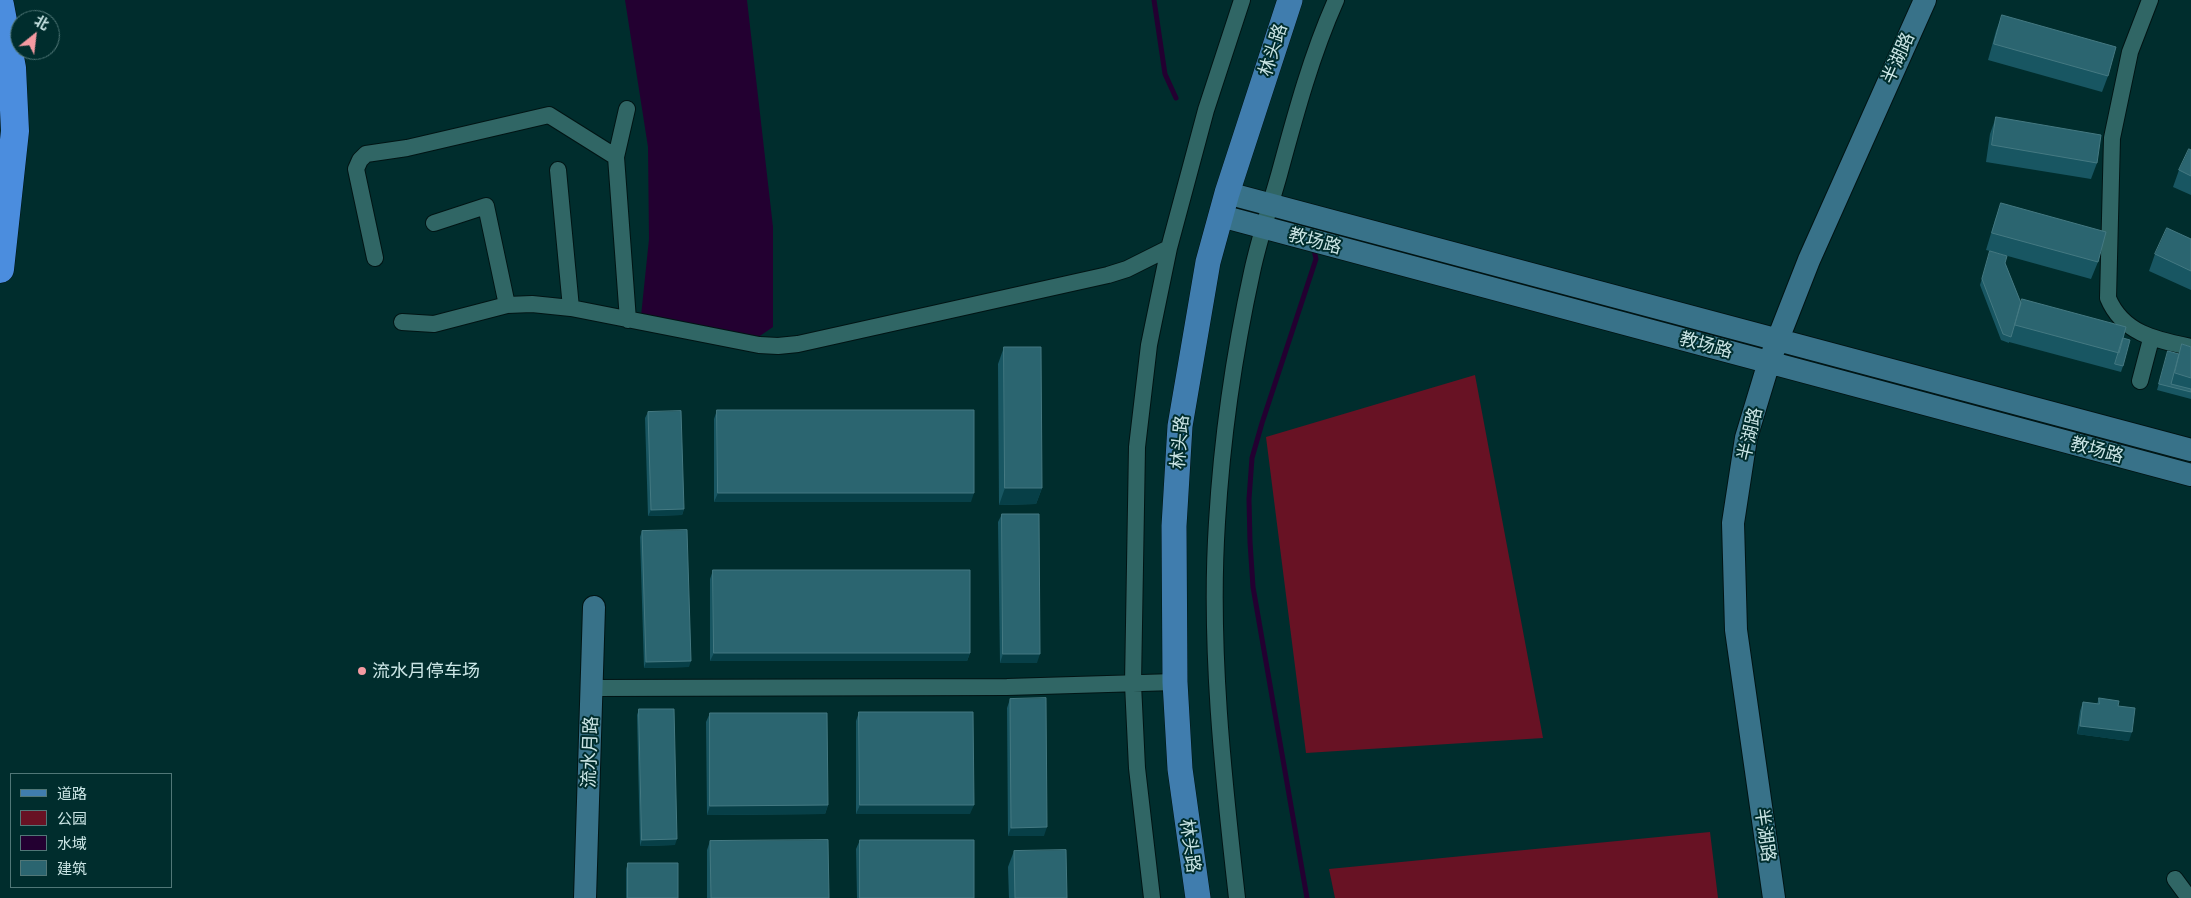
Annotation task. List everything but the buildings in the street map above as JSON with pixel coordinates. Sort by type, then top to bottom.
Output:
[{"type":"highway","points":[[0,5],[12,68],[15,131],[0,269]]},
{"type":"main road","name":"林头路","points":[[1198,898],[1180,770],[1175,682],[1174,526],[1180,426],[1208,262],[1224,204],[1290,0]]},
{"type":"main road","name":"半湖路","points":[[1774,898],[1736,630],[1733,523],[1746,438],[1769,362],[1809,260],[1925,0]]},
{"type":"main road","name":"教场路","points":[[1224,204],[1270,204],[2191,450]]},
{"type":"main road","name":"教场路","points":[[1224,204],[1264,227],[2191,475]]},
{"type":"main road","name":"流水月路","points":[[586,898],[594,607]]},
{"type":"street","points":[[1152,898],[1137,768],[1133,684],[1137,447],[1149,345],[1169,248],[1206,110],[1242,0]]},
{"type":"street","points":[[1236,898],[1222,767],[1218,698],[1215,579],[1216,524],[1222,456],[1236,352],[1252,270],[1295,118],[1336,0]]},
{"type":"street","points":[[2150,0],[2130,52],[2112,138],[2108,298],[2114,311],[2151,339],[2191,347]]},
{"type":"street","points":[[627,109],[616,157],[628,320]]},
{"type":"street","points":[[375,258],[356,169],[366,154],[407,148],[549,115],[616,157]]},
{"type":"street","points":[[558,170],[571,308]]},
{"type":"street","points":[[434,223],[486,206],[508,305]]},
{"type":"street","points":[[402,322],[434,324],[508,305],[532,304],[571,308],[628,320],[778,346],[798,344],[1108,275],[1127,269],[1169,248]]},
{"type":"street","points":[[2140,381],[2151,339]]},
{"type":"street","points":[[592,688],[1007,687],[1175,682]]},
{"type":"street","points":[[2175,879],[2189,898]]},
{"type":"green space","points":[[1475,375],[1543,738],[1306,753],[1266,437]]},
{"type":"green space","points":[[1710,832],[1718,898],[1335,898],[1329,869]]},
{"type":"water","points":[[625,0],[747,0],[773,227],[773,327],[754,340],[641,316],[649,239],[648,147]]},
{"type":"waterway","points":[[1154,0],[1165,74],[1176,98]]},
{"type":"waterway","points":[[1307,898],[1253,587],[1249,499],[1252,458],[1316,259],[1314,250]]},
{"type":"place","name":"流水月停车场","points":[[362,671]]}]
